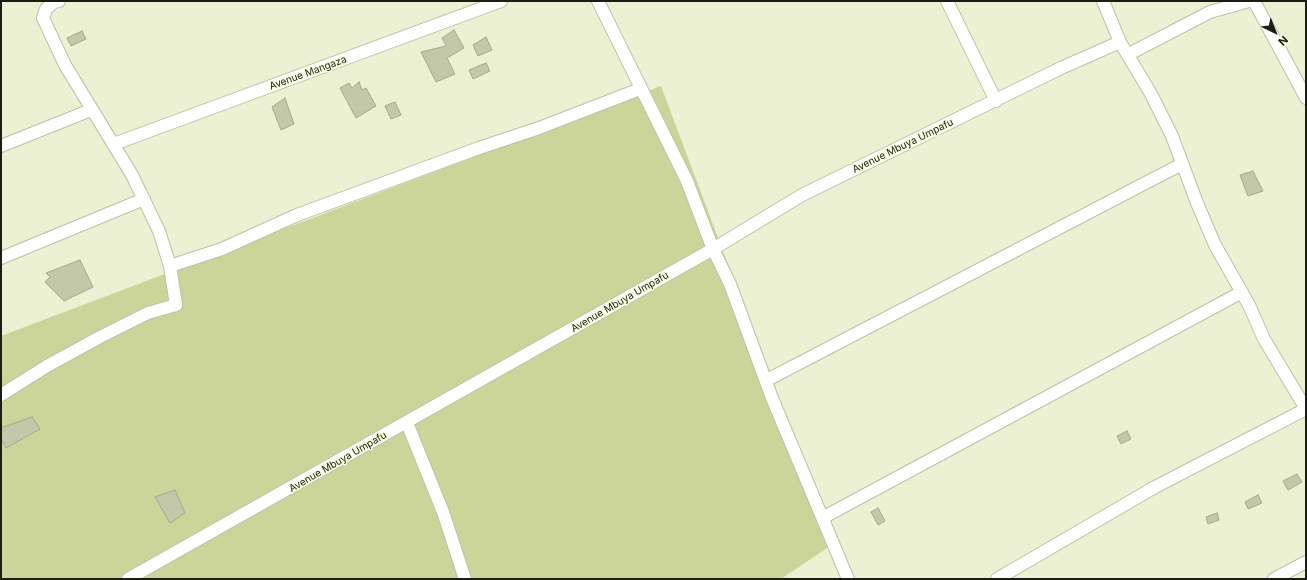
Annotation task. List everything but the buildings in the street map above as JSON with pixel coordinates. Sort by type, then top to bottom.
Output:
[{"type":"street","points":[[1,395],[47,366],[100,337],[148,313],[176,305],[170,266],[164,244],[144,200],[114,144],[91,110],[65,65],[43,18],[46,9],[54,2],[59,1]]},
{"type":"street","name":"Avenue Mangaza","points":[[114,144],[501,1]]},
{"type":"street","points":[[598,1],[687,182],[713,249],[730,284],[767,380],[772,398],[824,518],[848,579]]},
{"type":"street","points":[[947,1],[996,101]]},
{"type":"street","points":[[997,579],[1155,487],[1306,409],[1264,339],[1242,292],[1216,245],[1197,203],[1172,136],[1129,54],[1120,42],[1103,1]]},
{"type":"street","points":[[1129,54],[1210,12],[1249,1]]},
{"type":"street","points":[[1254,1],[1306,98]]},
{"type":"street","name":"Avenue Mbuya Umpafu","points":[[128,579],[407,423],[713,249],[802,196],[1061,68],[1120,42]]},
{"type":"street","points":[[170,266],[222,249],[297,215],[559,120],[640,88]]},
{"type":"street","points":[[1,146],[91,110]]},
{"type":"street","points":[[767,380],[1182,164]]},
{"type":"street","points":[[1,258],[144,200]]},
{"type":"street","points":[[824,518],[1242,292]]},
{"type":"street","points":[[407,423],[443,512],[465,579]]},
{"type":"street","points":[[1274,579],[1306,562]]},
{"type":"green space","points":[[661,86],[833,544],[781,579],[1,579],[1,336]]}]
